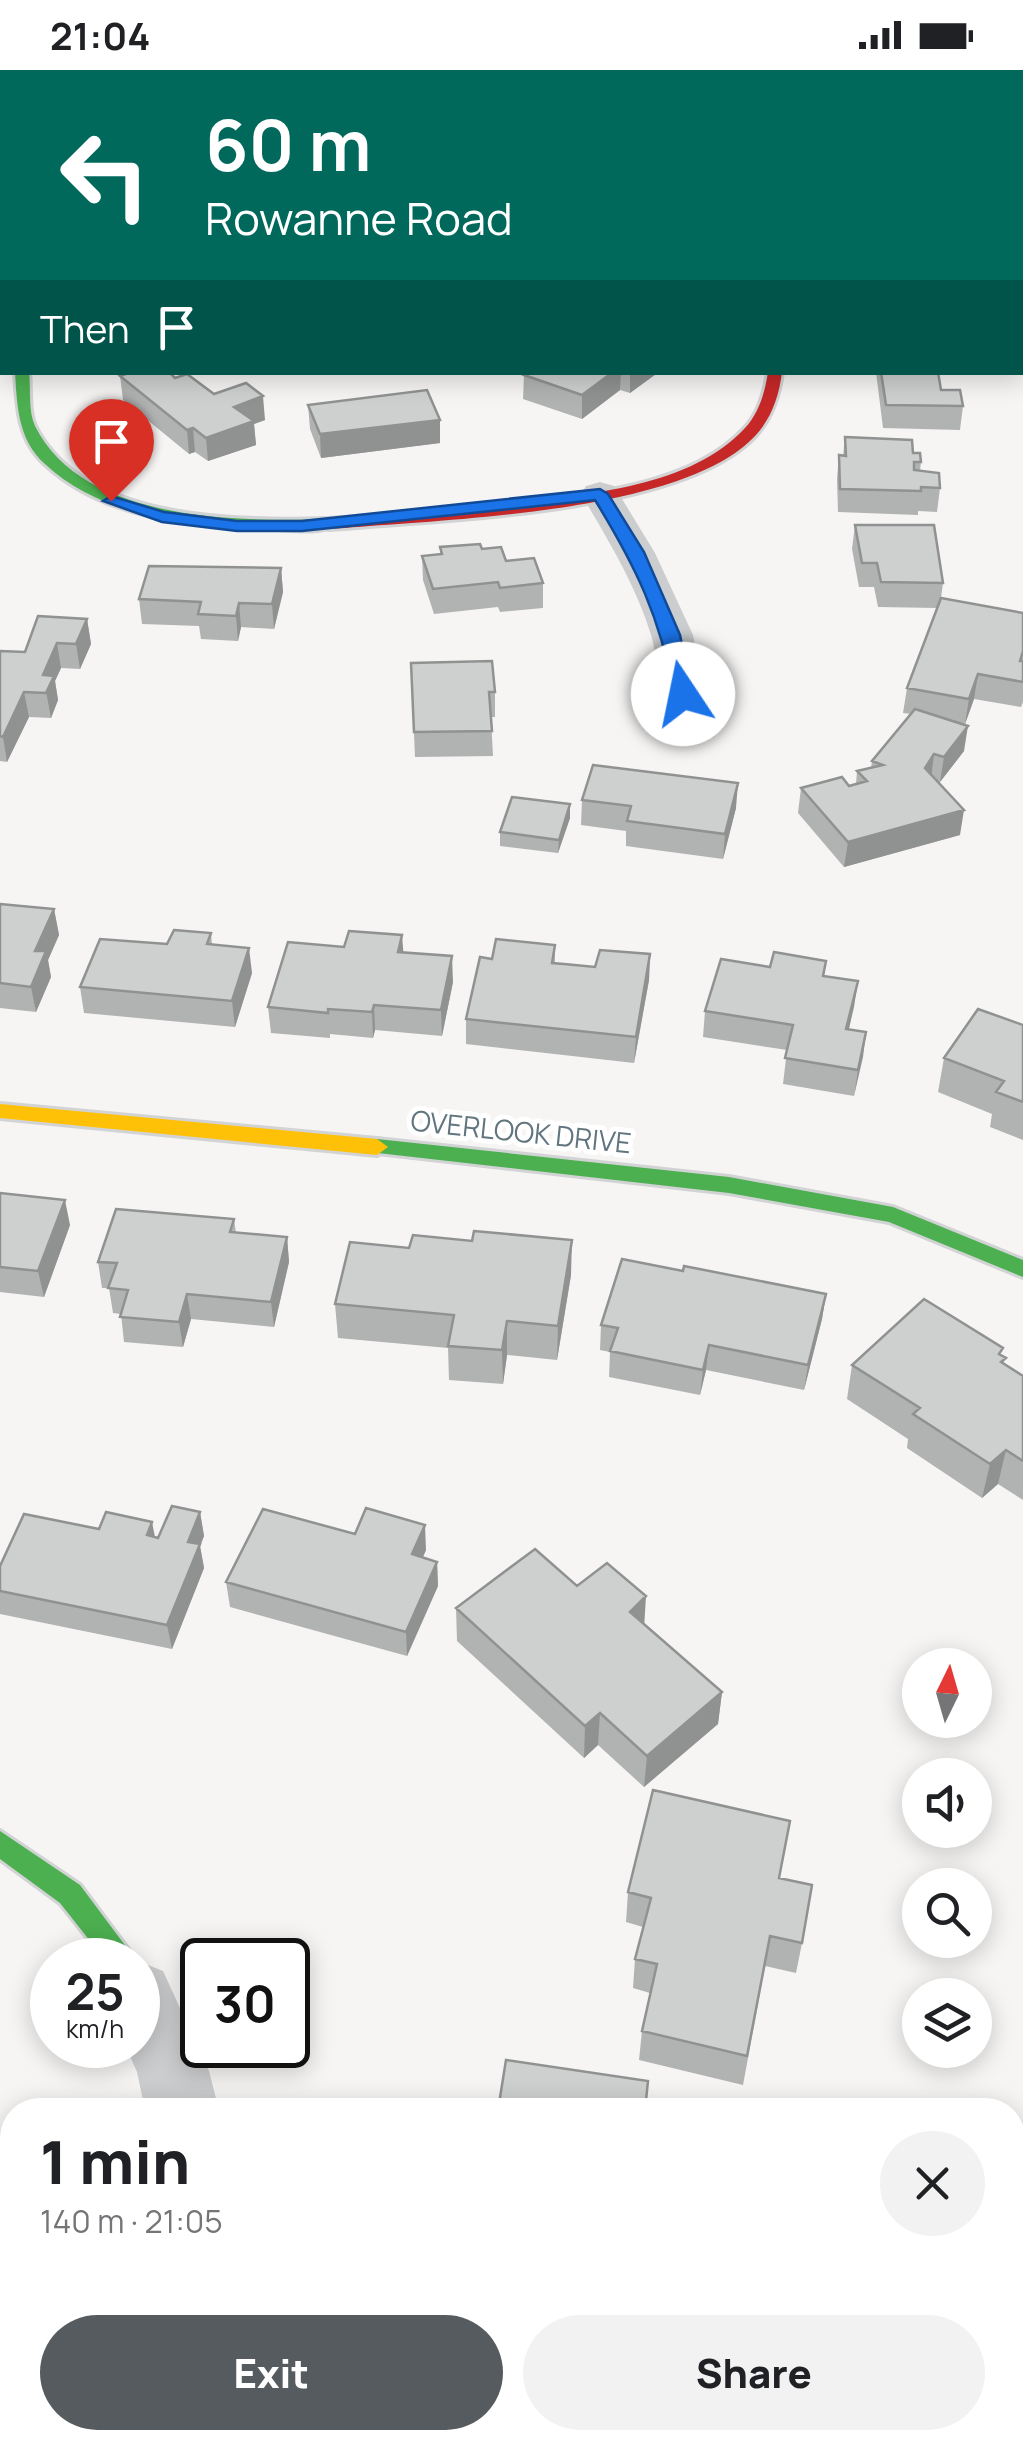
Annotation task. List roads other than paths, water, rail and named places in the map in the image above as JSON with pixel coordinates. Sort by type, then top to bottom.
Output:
[{"type":"street","points":[[21,375],[14,410],[19,433],[34,458],[85,494],[162,517],[237,526],[302,526],[600,494],[664,479],[738,443],[753,430],[766,408],[774,375]]},
{"type":"street","points":[[600,494],[635,552],[672,635],[683,694]]},
{"type":"street","name":"OVERLOOK DRIVE","points":[[0,1110],[578,1166],[729,1186],[893,1215],[1023,1269]]},
{"type":"street","points":[[0,1843],[70,1894],[105,1938]]},
{"type":"street","points":[[160,2042],[179,2098]]}]
